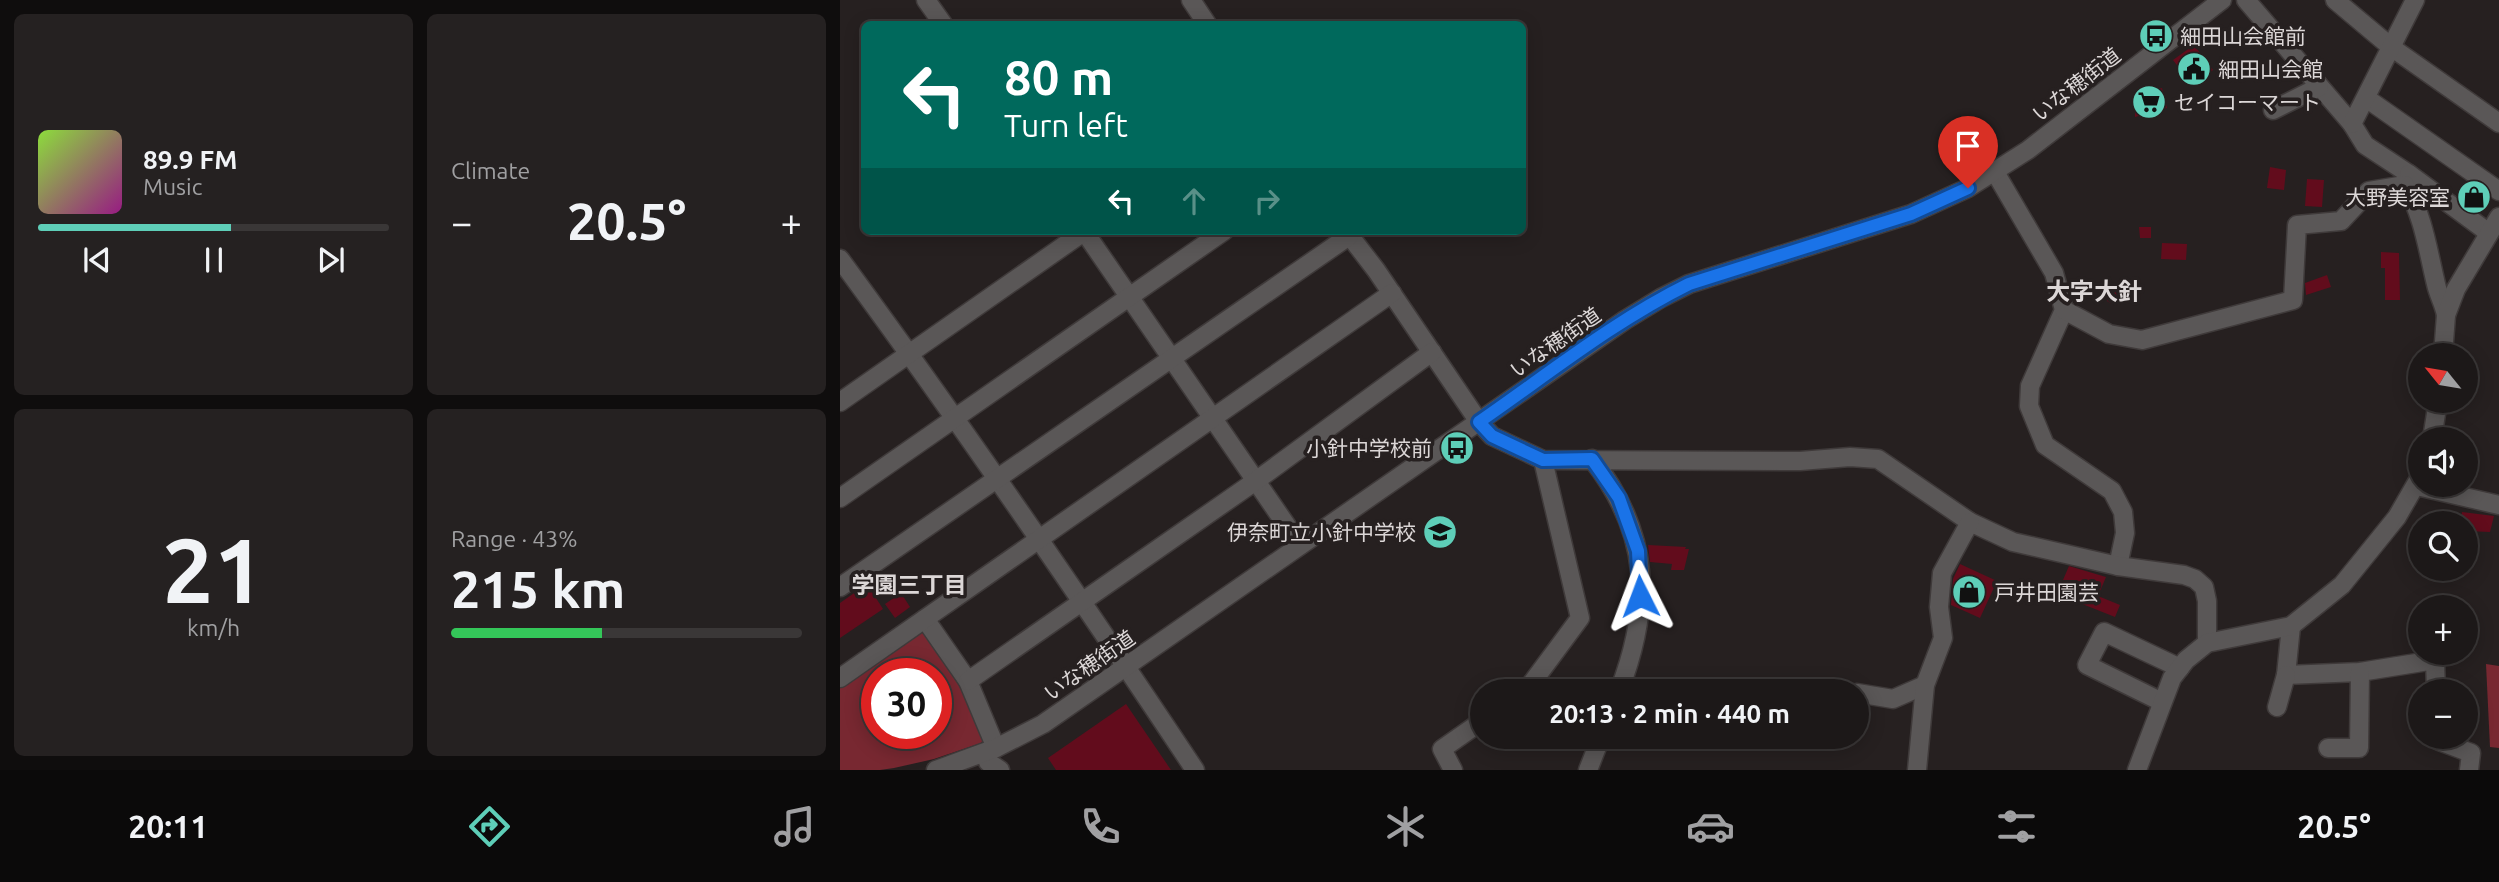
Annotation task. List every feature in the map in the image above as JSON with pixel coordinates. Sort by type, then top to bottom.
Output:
[{"type":"street","points":[[926,0],[941,21]]},
{"type":"street","points":[[1191,0],[1205,21]]},
{"type":"street","name":"いな穂街道","points":[[936,770],[995,760],[1300,545],[1625,320],[1661,298],[1689,284],[1911,214],[1940,202],[1995,172],[2037,143],[2222,0]]},
{"type":"street","points":[[2246,0],[2352,124],[2365,145],[2407,179],[2489,233]]},
{"type":"street","points":[[2336,0],[2391,47],[2499,123]]},
{"type":"street","points":[[2352,124],[2415,0]]},
{"type":"street","points":[[2273,110],[2319,87]]},
{"type":"street","points":[[2366,98],[2499,191]]},
{"type":"street","points":[[1995,172],[2054,273],[2064,310],[2030,386],[2029,406],[2045,445],[2112,491],[2123,512],[2125,533],[2118,566]]},
{"type":"street","points":[[2064,310],[2109,334],[2143,340],[2292,300],[2297,225],[2341,221],[2369,191],[2407,179]]},
{"type":"street","points":[[2407,179],[2446,315]]},
{"type":"street","points":[[2444,343],[2446,315],[2456,289],[2499,217]]},
{"type":"street","points":[[840,402],[1078,235]]},
{"type":"street","points":[[1087,235],[1300,545]]},
{"type":"street","points":[[840,498],[1218,235]]},
{"type":"street","points":[[840,587],[1345,235]]},
{"type":"street","points":[[1349,235],[1479,422],[1492,436],[1543,460],[1878,459],[1970,522],[2013,542],[2118,566],[2185,575],[2195,579],[2204,587],[2207,601],[2207,643]]},
{"type":"street","points":[[840,259],[1040,541],[1195,770]]},
{"type":"street","points":[[840,678],[1392,293]]},
{"type":"street","points":[[968,681],[1257,480],[1432,352]]},
{"type":"street","points":[[1592,459],[1619,498],[1638,551],[1641,612],[1631,660],[1624,679]]},
{"type":"street","points":[[1535,679],[1580,618],[1543,460]]},
{"type":"street","points":[[2137,770],[2172,678],[2186,660],[2207,643],[2291,626],[2342,584],[2397,517],[2409,497]]},
{"type":"street","points":[[2472,497],[2499,505]]},
{"type":"street","points":[[1917,770],[1925,685],[1942,638],[1939,607],[1942,573],[1970,522]]},
{"type":"street","points":[[925,619],[968,681],[995,760]]},
{"type":"street","points":[[2277,707],[2286,675],[2291,626]]},
{"type":"street","points":[[2162,702],[2087,665],[2104,632],[2180,668]]},
{"type":"street","points":[[2286,675],[2360,672],[2435,660],[2436,679]]},
{"type":"street","points":[[2328,748],[2359,748],[2360,672]]},
{"type":"street","points":[[1869,695],[1893,698],[1925,685]]},
{"type":"street","points":[[1453,770],[1442,749],[1470,729]]},
{"type":"street","points":[[1588,770],[1596,749]]},
{"type":"street","points":[[2460,749],[2470,753],[2469,770]]},
{"type":"shaded area","points":[[921,629],[944,658],[879,658]]},
{"type":"shaded area","points":[[2486,664],[2499,666],[2499,748],[2490,747]]},
{"type":"shaded area","points":[[952,668],[966,685],[985,737],[981,743],[934,759],[894,768],[840,770],[840,685],[861,670],[861,749],[952,749]]},
{"type":"building","points":[[2194,45],[2213,70],[2193,86],[2173,60]]},
{"type":"building","points":[[2162,88],[2167,108],[2135,117],[2135,101],[2138,100],[2136,94]]},
{"type":"building","points":[[2270,167],[2286,170],[2284,190],[2267,188]]},
{"type":"building","points":[[2307,179],[2324,180],[2322,207],[2305,206]]},
{"type":"building","points":[[2474,187],[2482,193],[2473,207],[2464,201]]},
{"type":"building","points":[[2139,227],[2151,227],[2151,238],[2140,238]]},
{"type":"building","points":[[2162,243],[2187,244],[2186,260],[2161,259]]},
{"type":"building","points":[[2381,252],[2399,253],[2400,300],[2385,300],[2385,268],[2381,268]]},
{"type":"building","points":[[2327,275],[2331,287],[2306,295],[2305,283]]},
{"type":"building","points":[[2124,289],[2125,302],[2112,304],[2107,301],[2106,291]]},
{"type":"building","points":[[2478,514],[2494,516],[2490,532],[2478,532]]},
{"type":"building","points":[[1648,545],[1689,549],[1684,570],[1671,570],[1672,564],[1650,562]]},
{"type":"building","points":[[1960,564],[1997,581],[1980,618],[1951,605],[1953,579]]},
{"type":"building","points":[[2069,566],[2106,577],[2098,596],[2120,605],[2115,617],[2057,594]]},
{"type":"building","points":[[867,584],[883,609],[840,638],[840,603]]},
{"type":"building","points":[[901,593],[910,607],[895,618],[885,604]]},
{"type":"building","points":[[1126,704],[1171,770],[1056,770],[1048,758]]},
{"type":"place","name":"細田山会館前","points":[[2156,36]]},
{"type":"place","name":"細田山会館","points":[[2194,69]]},
{"type":"place","name":"セイコーマート","points":[[2149,102]]},
{"type":"place","name":"大野美容室","points":[[2474,197]]},
{"type":"place","name":"小針中学校前","points":[[1457,448]]},
{"type":"place","name":"伊奈町立小針中学校","points":[[1440,532]]},
{"type":"place","name":"戸井田園芸","points":[[1969,592]]},
{"type":"district","name":"大字大針","points":[[2094,291]]},
{"type":"district","name":"学園三丁目","points":[[909,584]]},
{"type":"route","points":[[1640,596],[1638,551],[1619,498],[1592,459],[1543,460],[1492,436],[1479,422],[1625,320],[1689,284],[1874,227],[1940,202],[1968,188]]}]
